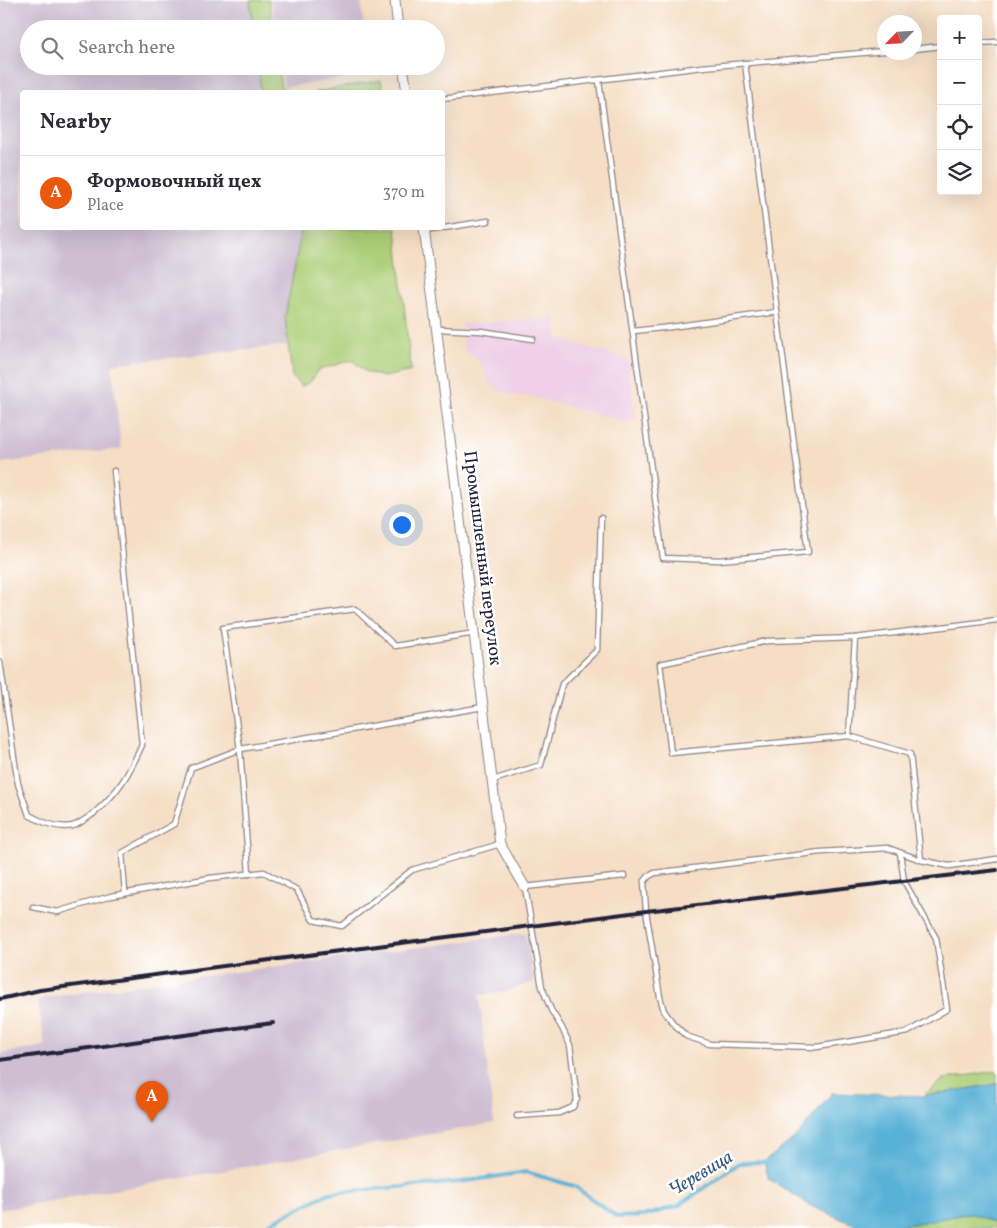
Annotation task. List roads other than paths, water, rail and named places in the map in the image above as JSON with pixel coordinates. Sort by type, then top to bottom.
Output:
[{"type":"street","points":[[395,0],[397,20]]},
{"type":"street","points":[[404,75],[406,90]]},
{"type":"street","name":"Промышленный переулок","points":[[424,230],[438,329],[500,844],[526,887]]},
{"type":"lane","points":[[982,43],[997,42]]},
{"type":"lane","points":[[922,48],[937,46]]},
{"type":"lane","points":[[445,99],[702,67],[877,52]]},
{"type":"lane","points":[[599,81],[663,558],[719,560],[808,552],[745,63]]},
{"type":"lane","points":[[445,226],[488,221]]},
{"type":"lane","points":[[633,331],[777,312]]},
{"type":"lane","points":[[438,329],[481,331],[533,339]]},
{"type":"lane","points":[[0,662],[18,784],[29,815],[44,824],[60,826],[73,826],[86,820],[110,800],[130,772],[142,744],[114,470]]},
{"type":"lane","points":[[493,780],[541,765],[562,684],[597,650],[601,518]]},
{"type":"lane","points":[[249,874],[240,749],[223,628],[355,609],[395,646],[475,633]]},
{"type":"lane","points":[[921,860],[910,754],[849,736],[671,753],[660,664],[767,641],[856,638],[997,620]]},
{"type":"lane","points":[[849,736],[856,638]]},
{"type":"lane","points":[[125,893],[122,853],[174,824],[191,768],[240,749],[484,707]]},
{"type":"lane","points":[[33,907],[57,912],[125,893],[210,878],[264,872],[297,890],[313,920],[342,926],[412,870],[500,844]]},
{"type":"lane","points":[[900,852],[904,881],[936,938],[947,1009],[908,1032],[817,1048],[710,1044],[686,1036],[664,1011],[646,911],[644,882],[655,873],[821,852],[888,848],[900,852],[921,860],[948,866],[997,859]]},
{"type":"lane","points":[[517,1116],[559,1114],[573,1107],[576,1099],[570,1045],[551,1010],[542,987],[526,887],[624,876]]},
{"type":"water","points":[[997,1084],[997,1224],[970,1213],[907,1225],[860,1227],[813,1207],[769,1179],[764,1162],[798,1135],[832,1093],[923,1096]]},
{"type":"waterway","name":"Черевица","points":[[260,1228],[329,1193],[461,1182],[526,1172],[574,1186],[617,1217],[643,1216],[678,1206],[739,1163],[767,1162]]},
{"type":"railway","points":[[0,999],[40,990],[646,911],[997,870]]},
{"type":"railway","points":[[0,1060],[273,1023]]},
{"type":"place","name":"Формовочный цех","points":[[152,1122]]}]
